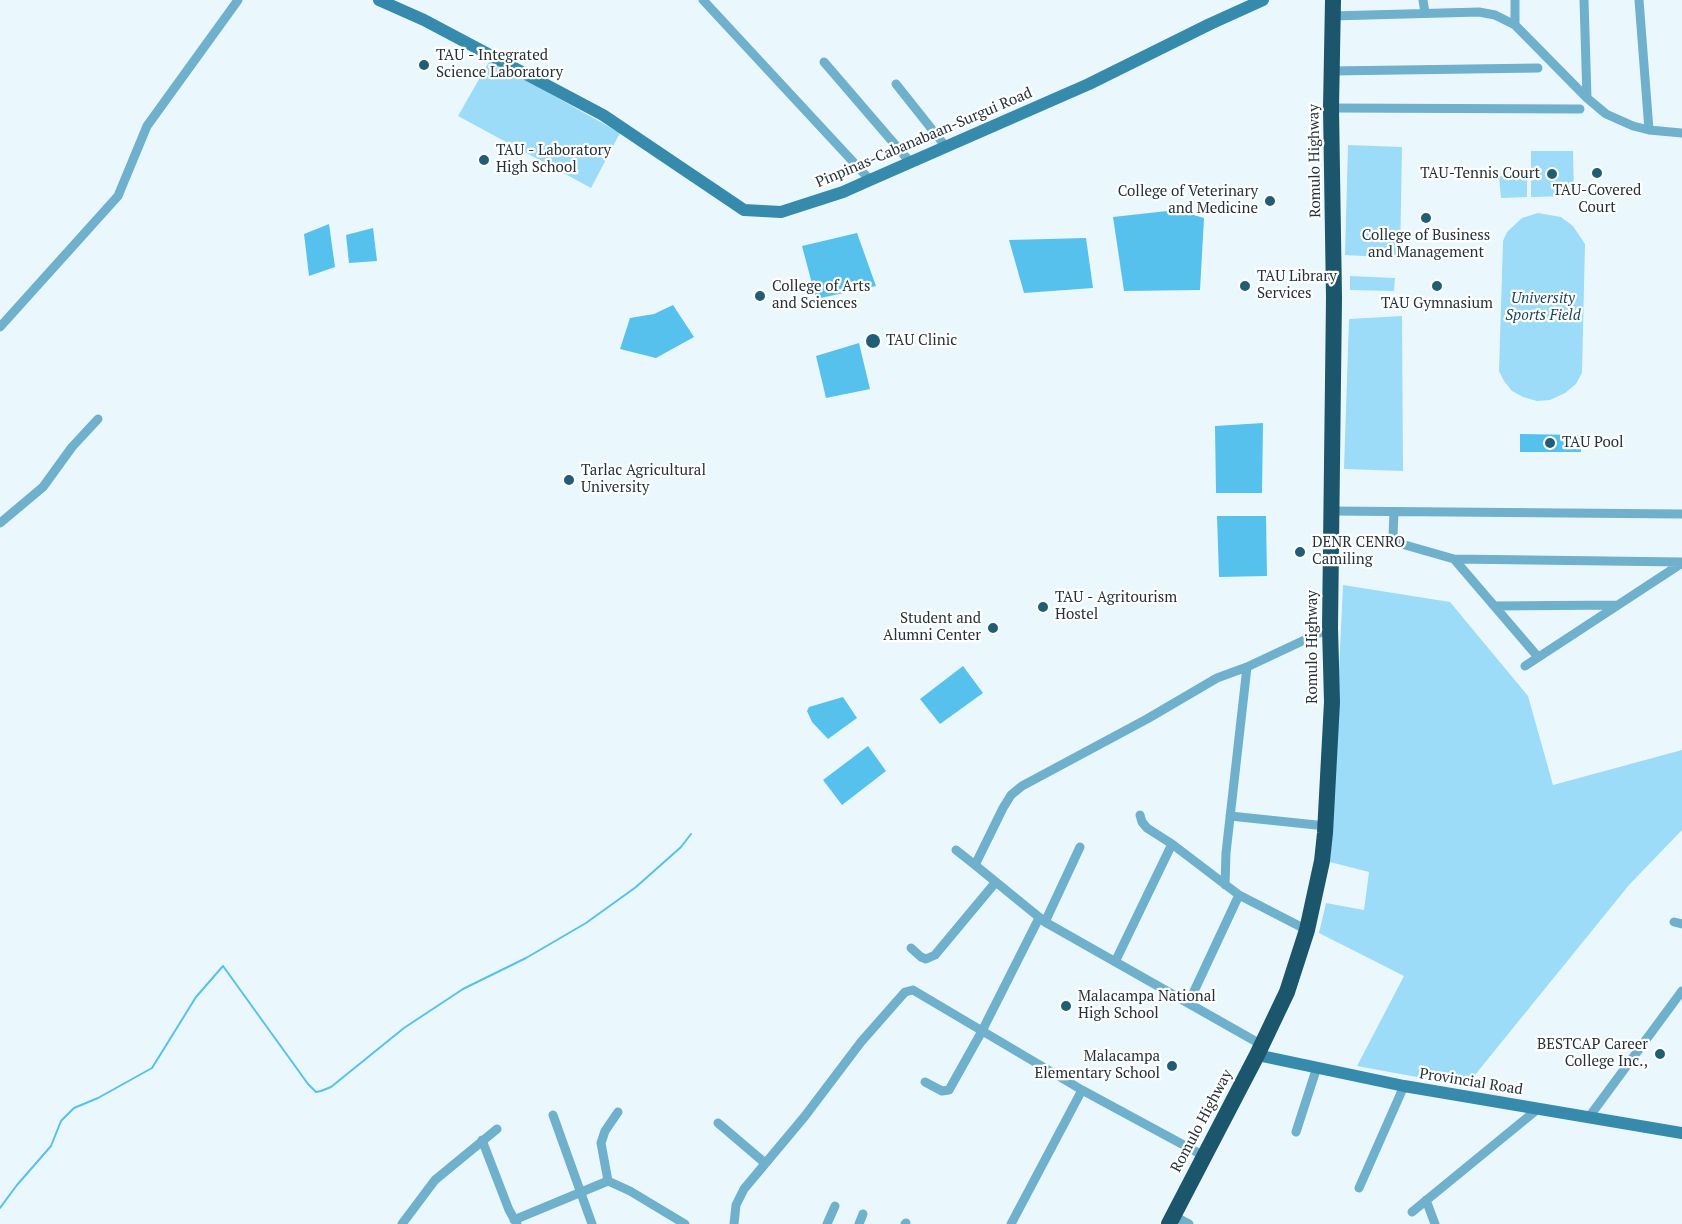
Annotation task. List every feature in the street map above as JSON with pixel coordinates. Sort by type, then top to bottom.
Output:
[{"type":"highway","name":"Romulo Highway","points":[[1171,1220],[1260,1050],[1292,978],[1307,930],[1322,861],[1332,702],[1330,628],[1335,271],[1331,108],[1332,8]]},
{"type":"street","points":[[0,327],[118,196],[147,126],[238,0]]},
{"type":"street","name":"Pinpinas-Cabanabaan-Surgui Road","points":[[381,0],[424,20],[603,116],[744,210],[781,212],[843,192],[946,147],[1089,84],[1260,1]]},
{"type":"street","points":[[704,0],[870,180]]},
{"type":"street","points":[[1423,0],[1425,13]]},
{"type":"street","points":[[1515,0],[1515,25]]},
{"type":"street","points":[[1584,0],[1587,98]]},
{"type":"street","points":[[1639,0],[1649,130]]},
{"type":"street","points":[[1332,8],[1425,13],[1479,12],[1495,15],[1515,25],[1602,111],[1618,121],[1649,130],[1682,133]]},
{"type":"street","points":[[824,62],[910,162]]},
{"type":"street","points":[[1332,71],[1538,68]]},
{"type":"street","points":[[896,84],[946,147]]},
{"type":"street","points":[[1331,108],[1580,109]]},
{"type":"street","points":[[0,524],[43,487],[72,447],[98,419]]},
{"type":"street","points":[[1332,511],[1682,514]]},
{"type":"street","points":[[1394,512],[1393,536],[1398,543],[1454,559],[1682,563]]},
{"type":"street","points":[[1454,559],[1538,657]]},
{"type":"street","points":[[1525,666],[1682,563]]},
{"type":"street","points":[[1494,606],[1618,605]]},
{"type":"street","points":[[975,865],[1003,808],[1011,795],[1022,786],[1147,719],[1217,678],[1247,667],[1330,628]]},
{"type":"street","points":[[1225,885],[1226,853],[1247,667]]},
{"type":"street","points":[[1140,815],[1147,828],[1239,895],[1307,930]]},
{"type":"street","points":[[1230,816],[1326,826]]},
{"type":"street","points":[[1115,962],[1172,844]]},
{"type":"street","points":[[925,1082],[942,1091],[948,1090],[982,1032],[1080,847]]},
{"type":"street","points":[[956,850],[1042,920],[1189,1002],[1260,1050]]},
{"type":"street","points":[[911,948],[926,959],[935,955],[995,883]]},
{"type":"street","points":[[1189,1002],[1239,895]]},
{"type":"street","points":[[734,1224],[736,1205],[740,1197],[765,1163],[805,1116],[861,1042],[905,992],[913,990],[1082,1090],[1204,1156]]},
{"type":"street","points":[[1589,1117],[1682,991]]},
{"type":"street","name":"Provincial Road","points":[[1260,1050],[1317,1067],[1404,1086],[1682,1133]]},
{"type":"street","points":[[1296,1132],[1317,1067]]},
{"type":"street","points":[[1359,1188],[1404,1086]]},
{"type":"street","points":[[1011,1224],[1082,1090]]},
{"type":"street","points":[[1412,1212],[1539,1108]]},
{"type":"street","points":[[608,1181],[601,1143],[605,1131],[618,1112]]},
{"type":"street","points":[[553,1115],[592,1224]]},
{"type":"street","points":[[718,1123],[765,1163]]},
{"type":"street","points":[[402,1224],[435,1180],[497,1129]]},
{"type":"street","points":[[482,1140],[516,1222],[608,1181]]},
{"type":"street","points":[[608,1181],[630,1191],[685,1224]]},
{"type":"street","points":[[1426,1200],[1435,1224]]},
{"type":"street","points":[[827,1224],[835,1206]]},
{"type":"street","points":[[859,1224],[863,1214]]},
{"type":"street","points":[[1171,1220],[1189,1224]]},
{"type":"green space","points":[[490,60],[620,133],[591,188],[458,116]]},
{"type":"green space","points":[[1348,145],[1402,147],[1400,258],[1345,255]]},
{"type":"green space","name":"TAU-Tennis Court","points":[[1531,151],[1573,151],[1574,196],[1531,197]]},
{"type":"green space","points":[[1499,176],[1527,176],[1527,197],[1501,198]]},
{"type":"green space","name":"University Sports Field","points":[[1538,213],[1561,217],[1573,226],[1585,244],[1582,373],[1576,384],[1565,393],[1550,400],[1537,401],[1512,391],[1499,371],[1503,241],[1507,232],[1522,218]]},
{"type":"green space","points":[[1350,276],[1395,278],[1394,291],[1350,290]]},
{"type":"green space","points":[[1402,316],[1403,471],[1344,469],[1349,319]]},
{"type":"green space","points":[[1343,585],[1450,602],[1528,696],[1553,785],[1682,750],[1682,830],[1629,885],[1466,1086],[1357,1066],[1404,976],[1319,933],[1326,903],[1364,910],[1369,872],[1330,862]]},
{"type":"shaded area","points":[[1176,210],[1204,218],[1200,290],[1124,291],[1113,217]]},
{"type":"shaded area","points":[[329,224],[335,267],[309,276],[304,234]]},
{"type":"shaded area","points":[[373,228],[377,261],[349,263],[346,235]]},
{"type":"shaded area","points":[[857,233],[876,286],[816,299],[802,246]]},
{"type":"shaded area","points":[[1086,238],[1093,288],[1024,293],[1009,240]]},
{"type":"shaded area","points":[[673,305],[694,337],[656,358],[620,349],[630,318],[654,314]]},
{"type":"shaded area","points":[[859,343],[870,389],[826,398],[816,356]]},
{"type":"shaded area","points":[[1263,423],[1262,493],[1216,493],[1215,426]]},
{"type":"shaded area","name":"TAU Pool","points":[[1520,434],[1581,435],[1581,452],[1520,452]]},
{"type":"shaded area","points":[[1217,516],[1266,516],[1267,576],[1219,577]]},
{"type":"shaded area","points":[[963,666],[983,693],[940,724],[920,699]]},
{"type":"shaded area","points":[[843,697],[857,718],[828,739],[812,722],[807,711],[809,707]]},
{"type":"shaded area","points":[[868,746],[886,771],[842,805],[823,780]]},
{"type":"waterway","points":[[0,1208],[51,1146],[61,1121],[74,1108],[98,1098],[152,1068],[196,997],[223,966],[308,1084],[316,1092],[321,1091],[331,1087],[404,1028],[463,989],[526,958],[586,923],[636,887],[681,847],[691,834]]},
{"type":"place","name":"TAU - Integrated Science Laboratory","points":[[424,65]]},
{"type":"place","name":"TAU - Laboratory High School","points":[[484,160]]},
{"type":"place","name":"TAU-Covered Court","points":[[1597,173]]},
{"type":"place","name":"TAU-Tennis Court","points":[[1552,174]]},
{"type":"place","name":"College of Veterinary and Medicine","points":[[1270,201]]},
{"type":"place","name":"College of Business and Management","points":[[1426,218]]},
{"type":"place","name":"TAU Library Services","points":[[1245,286]]},
{"type":"place","name":"TAU Gymnasium","points":[[1437,286]]},
{"type":"place","name":"College of Arts and Sciences","points":[[760,296]]},
{"type":"place","name":"TAU Clinic","points":[[873,341]]},
{"type":"place","name":"TAU Pool","points":[[1550,443]]},
{"type":"place","name":"Tarlac Agricultural University","points":[[569,480]]},
{"type":"place","name":"DENR CENRO Camiling","points":[[1300,552]]},
{"type":"place","name":"TAU - Agritourism Hostel","points":[[1043,607]]},
{"type":"place","name":"Student and Alumni Center","points":[[993,628]]},
{"type":"place","name":"Malacampa National High School","points":[[1066,1006]]},
{"type":"place","name":"BESTCAP Career College Inc.,","points":[[1660,1054]]},
{"type":"place","name":"Malacampa Elementary School","points":[[1172,1066]]}]
